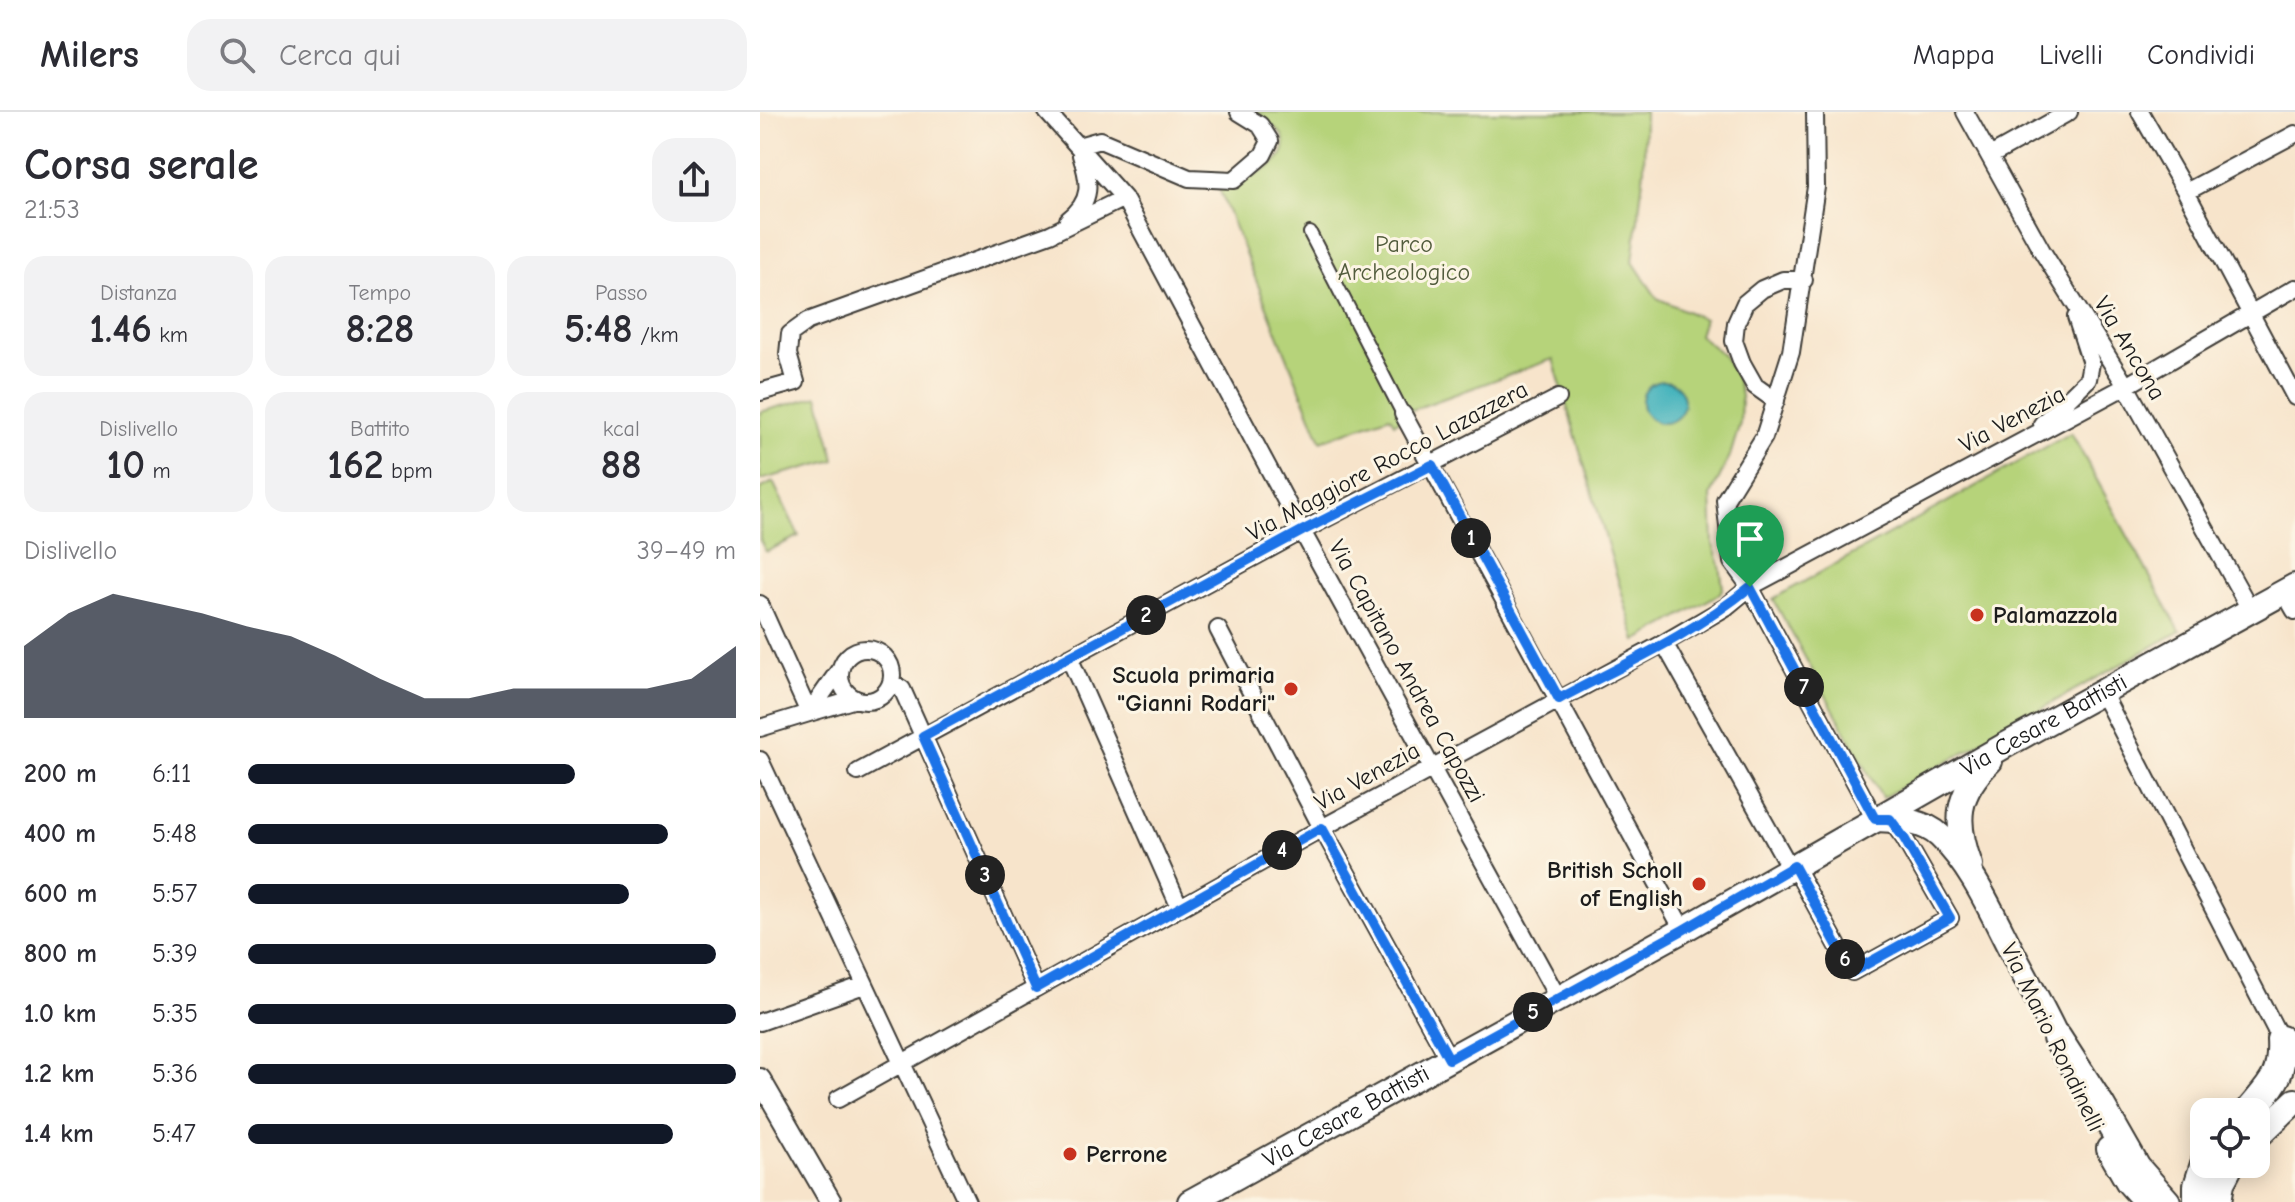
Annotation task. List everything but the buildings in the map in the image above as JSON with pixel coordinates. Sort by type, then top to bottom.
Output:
[{"type":"highway","points":[[2057,1038],[2136,1168],[2166,1202]]},
{"type":"highway","points":[[2260,1098],[2278,1073],[2288,1045]]},
{"type":"highway","points":[[2266,1098],[2295,1072]]},
{"type":"highway","points":[[2198,1202],[2201,1178]]},
{"type":"main road","name":"Via Cesare Battisti","points":[[1190,1202],[1883,819],[2102,692],[2251,611],[2291,596]]},
{"type":"main road","name":"Via Mario Rondinelli","points":[[2006,745],[1980,771],[1960,806],[1959,824],[1964,848],[1981,891],[2057,1038],[2087,1111],[2133,1192],[2146,1202]]},
{"type":"main road","name":"Via Mario Rondinelli","points":[[1883,819],[1921,825],[1938,834],[1981,891]]},
{"type":"main road","points":[[2270,1125],[2295,1101]]},
{"type":"main road","points":[[2219,1202],[2224,1178]]},
{"type":"street","name":"Via Capitano Andrea Capozzi","points":[[1047,112],[1124,198],[1558,998]]},
{"type":"street","points":[[1050,234],[1080,211],[1088,193],[1087,174],[1078,146],[1100,140],[1189,178],[1234,180],[1263,155],[1270,141],[1260,125],[1239,112]]},
{"type":"street","points":[[1664,643],[1852,972],[1950,918],[1904,838],[1883,819],[1750,587],[1732,562],[1725,500],[1764,437],[1791,352],[1816,187],[1815,112]]},
{"type":"street","name":"Via Ancona","points":[[1965,112],[2042,251],[2126,386],[2251,611]]},
{"type":"street","points":[[1990,156],[2069,112]]},
{"type":"street","points":[[2140,112],[2295,397]]},
{"type":"street","points":[[2186,192],[2295,134]]},
{"type":"street","points":[[760,392],[796,382],[788,354],[790,334],[808,321],[1050,234],[1124,198]]},
{"type":"street","points":[[1310,233],[1403,414],[1683,930]]},
{"type":"street","points":[[1776,401],[1755,386],[1742,363],[1734,341],[1736,323],[1745,303],[1762,289],[1783,280],[1804,280]]},
{"type":"street","name":"Via Venezia","points":[[838,1099],[1432,767],[1664,643],[1726,607],[1750,587],[2126,386],[2295,288]]},
{"type":"street","points":[[2025,440],[2088,379],[2091,363],[2068,293]]},
{"type":"street","name":"Via Maggiore Rocco Lazazzera","points":[[858,772],[1302,531],[1558,398]]},
{"type":"street","points":[[760,604],[809,713]]},
{"type":"street","points":[[1218,629],[1322,828],[1449,1059]]},
{"type":"street","points":[[809,713],[849,654],[865,648],[881,652],[891,666],[892,683],[881,696],[865,701],[856,699],[841,684],[840,669]]},
{"type":"street","points":[[1069,657],[1180,908]]},
{"type":"street","points":[[892,683],[902,689],[1036,988]]},
{"type":"street","points":[[2102,692],[2288,1045]]},
{"type":"street","points":[[760,728],[856,699]]},
{"type":"street","points":[[760,760],[967,1202]]},
{"type":"street","points":[[760,1022],[864,985]]},
{"type":"street","points":[[760,1079],[831,1202]]},
{"type":"green space","name":"Parco Archeologico","points":[[1246,112],[1645,112],[1644,170],[1633,262],[1657,298],[1704,319],[1699,335],[1723,355],[1736,376],[1741,396],[1740,423],[1730,456],[1711,495],[1713,544],[1723,588],[1719,594],[1636,641],[1553,359],[1409,411],[1410,415],[1394,423],[1390,416],[1321,441],[1218,186],[1262,171],[1280,157],[1284,148],[1283,137],[1277,129]]},
{"type":"green space","points":[[818,396],[835,460],[760,480],[760,412]]},
{"type":"green space","name":"Palamazzola","points":[[2071,433],[2180,631],[1882,798],[1773,599]]},
{"type":"green space","points":[[773,482],[799,536],[766,552],[760,540],[760,489]]},
{"type":"water","points":[[1663,381],[1678,387],[1684,402],[1678,417],[1663,423],[1648,417],[1642,402],[1648,387]]},
{"type":"place","name":"Palamazzola","points":[[1977,615]]},
{"type":"place","name":"Scuola primaria \"Gianni Rodari\"","points":[[1291,689]]},
{"type":"place","name":"British Scholl of English","points":[[1699,884]]},
{"type":"place","name":"Perrone","points":[[1070,1154]]},
{"type":"route","points":[[1432,465],[1559,699],[1726,607],[1750,587],[1875,819],[1890,819],[1950,918],[1852,972],[1794,866],[1449,1059],[1322,828],[1036,988],[923,736],[1302,531],[1432,465]]}]
